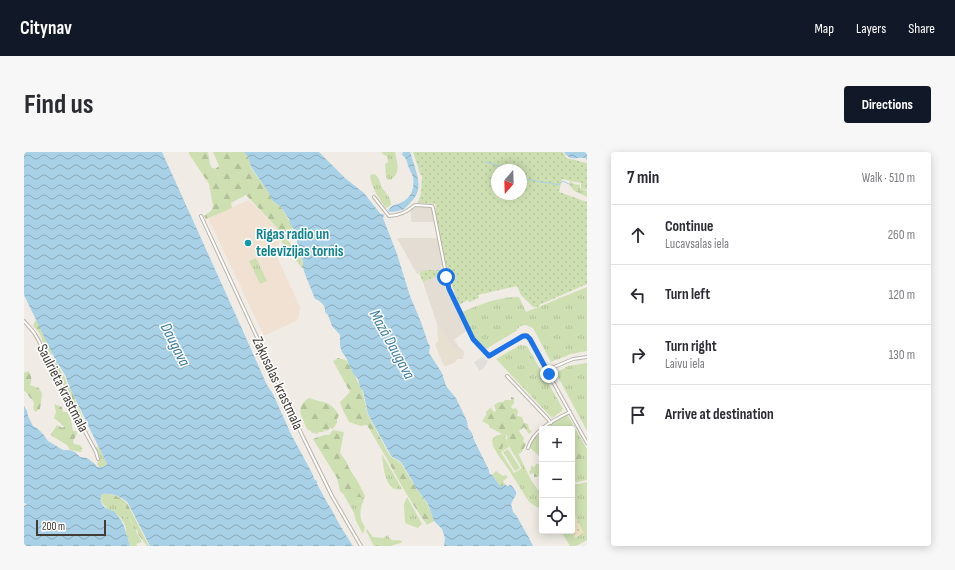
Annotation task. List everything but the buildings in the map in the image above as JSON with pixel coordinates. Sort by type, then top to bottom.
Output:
[{"type":"street","points":[[374,197],[389,216],[400,214],[415,205],[432,206],[434,208],[449,289],[473,339],[489,356],[523,336],[527,336],[587,444]]},
{"type":"street","name":"Zaķusalas krastmala","points":[[201,216],[303,437],[332,496],[361,546]]},
{"type":"street","name":"Saulrieta krastmala","points":[[24,320],[35,334],[47,360],[68,395],[75,413],[82,424],[98,459]]},
{"type":"street","points":[[547,370],[573,359],[587,357]]},
{"type":"street","points":[[507,376],[551,423]]},
{"type":"street","points":[[528,448],[533,438],[543,428],[570,412]]},
{"type":"shaded area","points":[[249,200],[281,232],[277,257],[300,307],[298,320],[264,336],[208,218]]},
{"type":"shaded area","points":[[417,206],[431,207],[434,222],[411,222],[411,210]]},
{"type":"shaded area","points":[[397,238],[438,238],[443,266],[441,267],[442,270],[425,270],[417,274]]},
{"type":"shaded area","points":[[445,274],[446,290],[447,292],[448,291],[467,330],[454,340],[462,349],[457,353],[437,324],[423,282]]},
{"type":"shaded area","points":[[437,324],[457,353],[462,349],[464,352],[463,359],[457,359],[456,362],[444,366],[435,344],[438,342]]},
{"type":"shaded area","points":[[482,357],[488,361],[484,368],[479,371],[474,362]]},
{"type":"green space","points":[[189,152],[208,152],[210,164],[212,168],[215,169],[219,166],[213,152],[244,152],[248,157],[251,168],[273,201],[281,207],[293,227],[290,232],[285,233],[292,245],[297,244],[295,252],[299,255],[303,263],[303,268],[280,240],[281,232],[246,195],[231,203],[232,208],[206,219],[204,216],[211,211],[213,206],[209,184]]},
{"type":"green space","points":[[382,152],[395,152],[398,170],[391,180],[387,179],[386,176],[385,164],[388,162],[387,156],[382,154]]},
{"type":"green space","points":[[413,152],[562,152],[566,158],[587,163],[587,190],[581,188],[581,183],[562,179],[559,192],[587,202],[587,284],[539,305],[538,307],[533,307],[521,295],[517,286],[478,295],[479,298],[469,302],[468,300],[459,305],[450,280],[436,221],[436,204],[418,203],[421,193],[422,176]]},
{"type":"green space","points":[[375,174],[390,199],[391,205],[386,208],[378,197],[372,184],[370,175]]},
{"type":"green space","points":[[571,181],[574,184],[580,185],[580,188],[587,191],[587,197],[573,190],[569,184]]},
{"type":"green space","points":[[256,258],[267,281],[260,284],[249,261]]},
{"type":"green space","points":[[425,270],[442,270],[445,274],[423,282],[419,273]]},
{"type":"green space","points":[[587,287],[587,351],[571,354],[551,362],[533,328],[526,325],[520,326],[516,331],[486,349],[475,339],[462,312],[498,299],[519,297],[526,312]]},
{"type":"green space","points":[[38,320],[53,352],[52,354],[50,354],[38,331],[33,326],[35,321]]},
{"type":"green space","points":[[520,345],[527,346],[563,409],[552,418],[496,359]]},
{"type":"green space","points":[[338,358],[346,360],[357,380],[362,390],[368,415],[390,456],[401,463],[428,505],[434,521],[427,525],[406,493],[367,425],[361,426],[349,422],[340,402],[350,392],[333,361]]},
{"type":"green space","points":[[54,362],[57,364],[72,392],[84,420],[83,421],[77,414]]},
{"type":"green space","points":[[587,363],[587,431],[556,373],[568,366]]},
{"type":"green space","points":[[28,371],[31,378],[30,385],[39,388],[42,394],[40,409],[35,412],[33,400],[24,391],[24,373]]},
{"type":"green space","points":[[511,397],[514,398],[514,403],[511,407],[513,409],[516,408],[518,411],[517,416],[522,417],[524,423],[528,424],[529,429],[532,432],[529,434],[524,427],[519,431],[524,438],[523,441],[526,444],[522,452],[515,456],[507,440],[507,434],[501,452],[498,455],[493,446],[492,440],[495,436],[502,434],[489,427],[489,425],[482,421],[486,415],[486,412],[490,408],[494,412],[496,411],[494,405],[505,400],[511,400]]},
{"type":"green space","points":[[309,398],[329,404],[336,410],[339,415],[337,423],[333,429],[330,428],[327,431],[325,430],[317,434],[308,430],[302,417],[301,409],[304,401]]},
{"type":"green space","points":[[54,404],[62,407],[63,412],[67,412],[73,431],[76,431],[77,434],[73,441],[74,444],[80,445],[82,448],[81,452],[70,450],[67,445],[52,436],[51,434],[57,425],[63,428],[64,426],[54,418],[56,412]]},
{"type":"green space","points":[[567,414],[574,426],[549,426]]},
{"type":"green space","points":[[575,428],[587,449],[587,480],[575,482]]},
{"type":"green space","points":[[333,430],[344,432],[340,453],[365,496],[351,497],[350,493],[348,492],[344,495],[340,491],[337,478],[313,439],[324,435],[329,435]]},
{"type":"green space","points":[[539,434],[539,456],[530,448],[532,441]]},
{"type":"green space","points":[[505,439],[507,439],[509,447],[501,452],[514,473],[522,468],[515,456],[518,453],[531,480],[539,490],[539,508],[529,502],[498,455]]},
{"type":"green space","points":[[98,446],[107,464],[100,468],[97,464],[100,458],[95,449]]},
{"type":"green space","points":[[508,449],[520,468],[515,471],[503,452]]},
{"type":"green space","points":[[575,450],[581,455],[580,465],[575,461]]},
{"type":"green space","points":[[382,454],[402,489],[396,489],[388,483],[384,471]]},
{"type":"green space","points":[[536,464],[539,464],[539,476],[537,477],[534,477],[534,473],[530,474],[529,472],[531,466],[534,467]]},
{"type":"green space","points":[[496,471],[503,476],[505,475],[508,477],[503,481],[505,484],[501,487],[492,475]]},
{"type":"green space","points":[[587,482],[587,540],[576,546],[570,546],[563,534],[573,534],[575,537],[575,484]]},
{"type":"green space","points":[[348,492],[362,497],[365,496],[360,512],[361,519],[365,527],[363,534],[344,495]]},
{"type":"green space","points":[[102,494],[116,496],[126,502],[149,546],[147,546],[140,537],[137,527],[133,525],[128,514],[128,517],[124,519],[122,513],[118,511],[118,509],[122,507],[126,510],[124,504],[121,506],[118,502],[102,503],[100,497]]},
{"type":"green space","points":[[407,497],[422,524],[418,528],[405,522],[404,504]]},
{"type":"green space","points":[[118,502],[121,505],[124,504],[130,516],[131,522],[137,527],[136,531],[142,542],[136,544],[137,546],[130,546],[123,522],[114,511],[107,510],[102,503]]},
{"type":"green space","points":[[367,529],[373,537],[383,538],[388,535],[392,540],[402,541],[401,543],[392,546],[374,546],[366,531]]},
{"type":"sand","points":[[575,516],[584,533],[575,538],[573,534],[575,534]]},
{"type":"water","name":"Daugava","points":[[24,152],[162,152],[267,385],[273,394],[314,479],[317,481],[317,484],[328,504],[353,546],[150,546],[128,503],[119,497],[102,494],[101,503],[105,508],[114,511],[121,520],[130,546],[24,546],[24,506],[27,504],[24,503],[24,406],[33,426],[43,434],[48,441],[63,450],[75,452],[80,457],[87,458],[97,467],[103,467],[107,464],[68,384],[65,374],[54,360],[54,357],[24,295]]},
{"type":"water","name":"Mazā Daugava","points":[[244,152],[319,152],[345,178],[364,193],[379,212],[384,215],[383,218],[397,254],[410,296],[430,346],[429,353],[442,373],[446,386],[456,398],[467,421],[468,428],[472,433],[489,470],[489,473],[501,487],[505,484],[507,486],[511,485],[515,490],[516,494],[511,504],[513,512],[533,546],[444,546],[445,538],[442,529],[434,521],[428,504],[414,485],[401,462],[391,456],[368,414],[363,391],[360,387],[358,379],[354,375],[342,352],[340,346],[340,335],[332,326],[323,304],[315,299],[303,268],[303,261],[295,252],[297,248],[297,241],[295,231],[290,224],[289,219],[281,207],[273,201],[251,167],[248,157]]},
{"type":"water","points":[[403,152],[410,152],[411,154],[418,179],[417,193],[405,208],[390,212],[388,211],[392,206],[407,199],[413,189],[413,177],[406,159],[402,155]]},
{"type":"water","points":[[564,152],[587,152],[587,160],[585,158],[571,158]]},
{"type":"waterway","points":[[485,162],[492,164]]},
{"type":"waterway","points":[[527,179],[558,185],[563,181],[569,184]]},
{"type":"place","name":"Rīgas radio un televīzijas tornis","points":[[248,243]]},
{"type":"route","points":[[446,277],[449,289],[473,339],[489,356],[526,335],[530,339],[549,374]]}]
